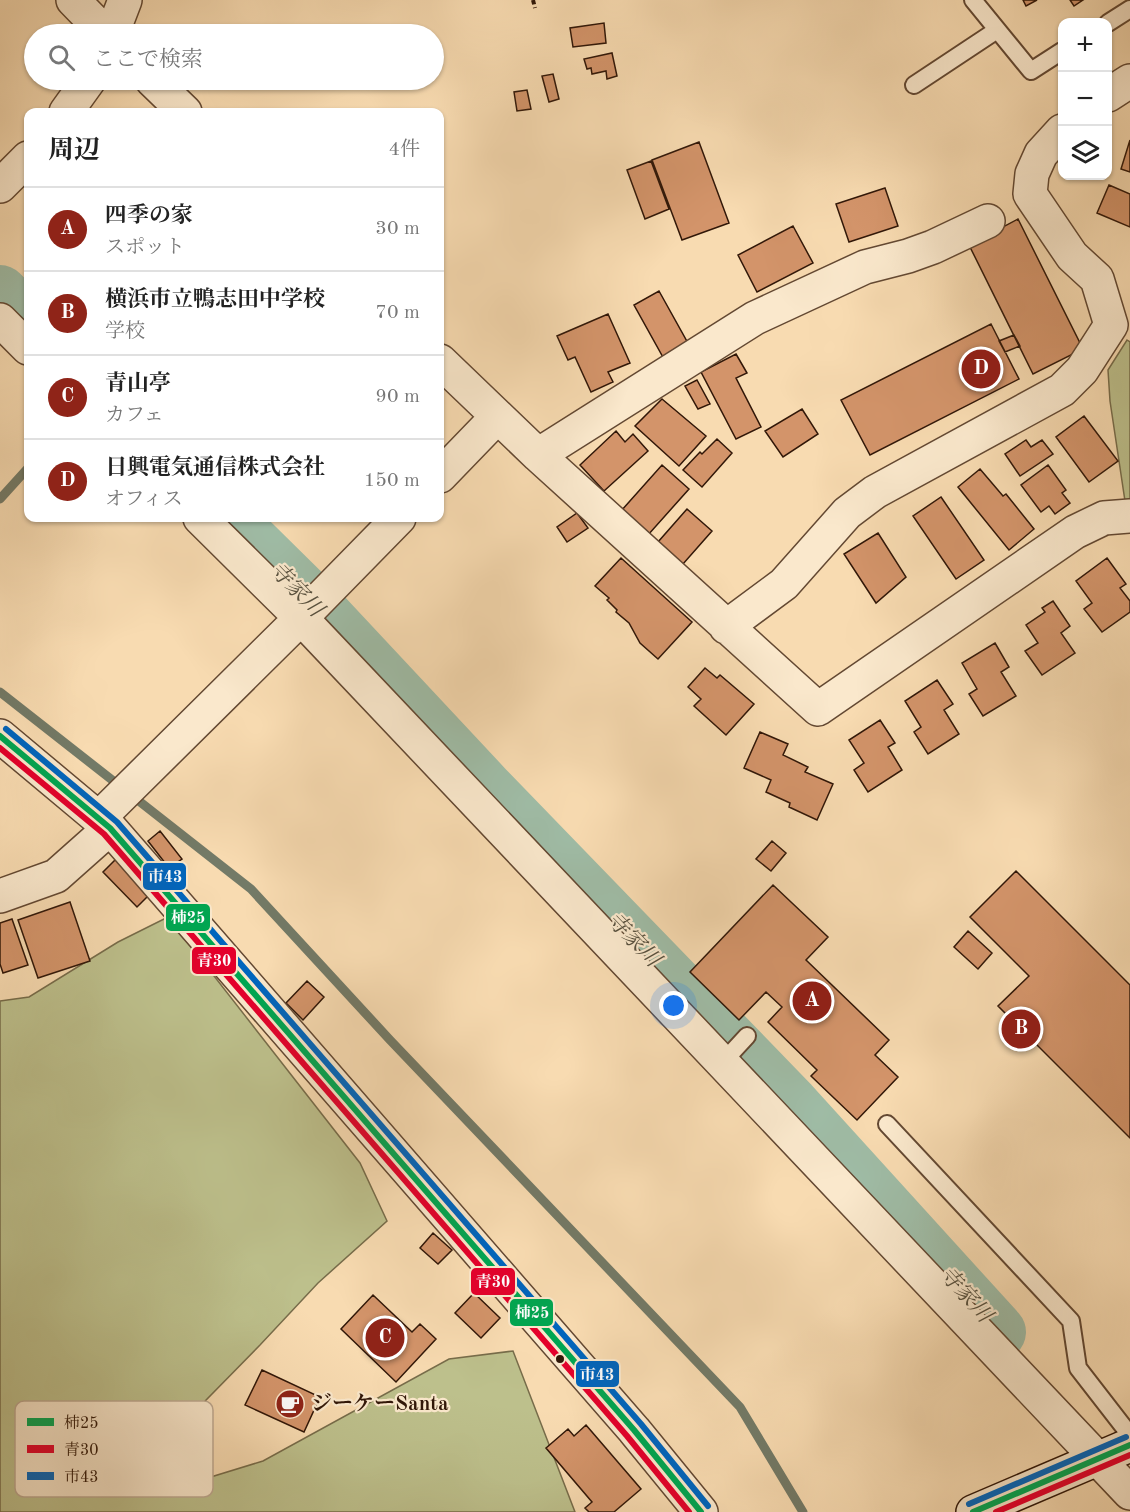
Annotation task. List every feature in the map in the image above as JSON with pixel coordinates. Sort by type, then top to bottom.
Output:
[{"type":"street","points":[[73,0],[96,24]]},
{"type":"street","points":[[116,24],[125,0]]},
{"type":"street","points":[[1112,91],[1130,81]]},
{"type":"street","points":[[69,108],[82,90]]},
{"type":"street","points":[[162,90],[181,108]]},
{"type":"street","points":[[726,627],[784,584],[847,513],[875,492],[1062,390],[1082,370],[1111,325],[1097,279],[1072,256],[1030,194],[1032,174],[1041,154],[1058,135]]},
{"type":"street","points":[[0,186],[24,162]]},
{"type":"street","points":[[538,455],[755,318],[865,267],[933,247],[988,221]]},
{"type":"street","points":[[0,320],[24,344]]},
{"type":"street","points":[[444,365],[538,455],[818,709],[1075,532],[1104,518],[1130,516]]},
{"type":"street","points":[[444,472],[497,417]]},
{"type":"street","points":[[204,522],[735,1048],[1115,1461],[1130,1493]]},
{"type":"street","points":[[0,896],[56,876],[104,823],[395,522]]},
{"type":"street","points":[[0,736],[104,823],[627,1422],[701,1512]]},
{"type":"street","points":[[973,1512],[1115,1461],[1130,1445]]},
{"type":"lane","points":[[973,0],[1031,71],[1058,54]]},
{"type":"lane","points":[[1112,20],[1130,9]]},
{"type":"lane","points":[[915,86],[997,30]]},
{"type":"lane","points":[[887,1124],[1071,1321],[1078,1368],[1130,1435]]},
{"type":"path","points":[[533,0],[535,9]]},
{"type":"green space","points":[[1127,340],[1130,342],[1130,501],[1125,501],[1110,401],[1108,370]]},
{"type":"green space","points":[[168,917],[360,1163],[387,1221],[318,1283],[205,1401],[15,1401],[15,1497],[213,1497],[213,1476],[263,1461],[449,1359],[513,1351],[575,1512],[0,1512],[0,1001],[29,997],[118,942]]},
{"type":"building","points":[[1023,0],[1037,0],[1026,6]]},
{"type":"building","points":[[1070,0],[1083,0],[1074,6]]},
{"type":"building","points":[[604,23],[606,43],[573,47],[570,28]]},
{"type":"building","points":[[612,53],[617,76],[607,79],[606,71],[592,74],[591,68],[587,69],[584,59]]},
{"type":"building","points":[[553,74],[559,99],[549,102],[542,76]]},
{"type":"building","points":[[527,90],[531,109],[517,111],[514,92]]},
{"type":"building","points":[[1130,140],[1130,172],[1121,169]]},
{"type":"building","points":[[699,142],[729,223],[682,240],[652,160]]},
{"type":"building","points":[[651,161],[669,209],[645,219],[627,170]]},
{"type":"building","points":[[1109,185],[1130,194],[1130,227],[1097,213]]},
{"type":"building","points":[[885,188],[898,226],[849,242],[836,204]]},
{"type":"building","points":[[1018,219],[1081,345],[1075,353],[1033,374],[969,245]]},
{"type":"building","points":[[793,226],[813,263],[757,292],[738,255]]},
{"type":"building","points":[[659,291],[689,345],[664,359],[634,305]]},
{"type":"building","points":[[608,314],[630,363],[608,372],[613,382],[591,392],[575,357],[568,360],[557,336]]},
{"type":"building","points":[[991,324],[1019,379],[870,455],[841,400]]},
{"type":"building","points":[[1014,335],[1020,346],[1005,352],[999,341]]},
{"type":"building","points":[[736,354],[747,373],[736,378],[761,427],[736,439],[701,372]]},
{"type":"building","points":[[697,380],[710,404],[698,409],[685,386]]},
{"type":"building","points":[[662,399],[706,436],[679,466],[635,426]]},
{"type":"building","points":[[802,409],[818,434],[783,457],[765,431]]},
{"type":"building","points":[[1084,416],[1118,461],[1089,482],[1056,437]]},
{"type":"building","points":[[616,431],[625,442],[633,434],[648,451],[604,491],[580,465]]},
{"type":"building","points":[[717,439],[732,453],[702,487],[683,470],[700,452],[702,454]]},
{"type":"building","points":[[1026,440],[1031,447],[1042,440],[1053,454],[1020,476],[1005,454]]},
{"type":"building","points":[[662,465],[689,489],[648,535],[621,511]]},
{"type":"building","points":[[1048,465],[1066,490],[1062,493],[1070,503],[1055,514],[1049,506],[1041,512],[1021,485]]},
{"type":"building","points":[[980,469],[1003,496],[1006,494],[1034,529],[1009,550],[958,487]]},
{"type":"building","points":[[941,497],[984,560],[956,579],[913,516]]},
{"type":"building","points":[[687,509],[712,531],[683,564],[658,542]]},
{"type":"building","points":[[577,513],[588,528],[567,542],[557,527]]},
{"type":"building","points":[[878,533],[906,577],[876,603],[844,554]]},
{"type":"building","points":[[621,558],[692,622],[658,659],[640,643],[629,623],[616,612],[617,610],[607,600],[609,598],[595,586]]},
{"type":"building","points":[[1107,558],[1126,584],[1120,588],[1130,601],[1130,612],[1102,632],[1084,609],[1092,603],[1076,581]]},
{"type":"building","points":[[1053,601],[1070,626],[1061,633],[1075,653],[1042,675],[1025,651],[1038,643],[1026,625],[1045,612],[1042,608]]},
{"type":"building","points":[[995,643],[1009,667],[1001,672],[1016,696],[983,716],[969,694],[977,689],[962,663]]},
{"type":"building","points":[[705,668],[717,678],[720,675],[754,704],[726,735],[694,706],[701,699],[688,687]]},
{"type":"building","points":[[937,680],[953,704],[944,710],[959,734],[928,754],[914,732],[921,727],[905,701]]},
{"type":"building","points":[[880,720],[895,743],[888,747],[902,770],[868,792],[854,770],[864,763],[849,740]]},
{"type":"building","points":[[760,732],[788,744],[783,755],[808,767],[805,772],[833,784],[817,820],[789,807],[790,803],[766,792],[771,780],[744,768]]},
{"type":"building","points":[[160,831],[182,859],[169,868],[148,841]]},
{"type":"building","points":[[772,841],[786,853],[771,871],[756,859]]},
{"type":"building","points":[[116,859],[150,894],[137,907],[103,872]]},
{"type":"building","points":[[1016,871],[1130,985],[1130,1138],[998,1006],[1029,976],[970,917]]},
{"type":"building","points":[[773,885],[828,937],[806,960],[889,1040],[875,1055],[898,1077],[857,1120],[811,1076],[817,1070],[768,1022],[782,1007],[766,992],[739,1020],[690,972]]},
{"type":"building","points":[[70,902],[90,961],[38,978],[18,920]]},
{"type":"building","points":[[12,919],[28,965],[3,973],[0,964],[0,923]]},
{"type":"building","points":[[968,931],[992,953],[978,969],[954,947]]},
{"type":"building","points":[[307,981],[324,997],[303,1020],[286,1003]]},
{"type":"building","points":[[433,1233],[452,1250],[438,1264],[420,1248]]},
{"type":"building","points":[[474,1293],[500,1318],[481,1338],[455,1313]]},
{"type":"building","points":[[373,1295],[412,1332],[420,1324],[436,1339],[396,1382],[341,1329]]},
{"type":"building","points":[[262,1370],[320,1397],[304,1432],[245,1405]]},
{"type":"building","points":[[586,1425],[641,1489],[614,1512],[589,1512],[585,1508],[592,1502],[546,1448],[568,1429],[574,1436]]},
{"type":"waterway","name":"寺家川","points":[[0,293],[24,317]]},
{"type":"waterway","points":[[0,499],[24,472]]},
{"type":"waterway","name":"寺家川","points":[[231,522],[302,592],[486,789],[791,1104],[998,1332]]},
{"type":"waterway","points":[[0,692],[251,889],[390,1040],[740,1407],[803,1512]]},
{"type":"transit line","name":"市43","points":[[6,729],[117,822],[641,1424],[708,1506]]},
{"type":"transit line","name":"柿25","points":[[0,736],[110,828],[634,1430],[701,1512]]},
{"type":"transit line","name":"青30","points":[[0,748],[104,834],[627,1436],[689,1512]]},
{"type":"transit line","name":"市43","points":[[969,1504],[1126,1437]]},
{"type":"transit line","name":"柿25","points":[[973,1512],[1130,1445]]},
{"type":"transit line","name":"青30","points":[[996,1512],[1130,1455]]},
{"type":"place","name":"日興電気通信株式会社","points":[[981,369]]},
{"type":"place","name":"四季の家","points":[[812,1001]]},
{"type":"place","name":"横浜市立鴨志田中学校","points":[[1021,1029]]},
{"type":"place","name":"青山亭","points":[[385,1338]]},
{"type":"place","name":"ジーケーSanta","points":[[290,1404]]}]
